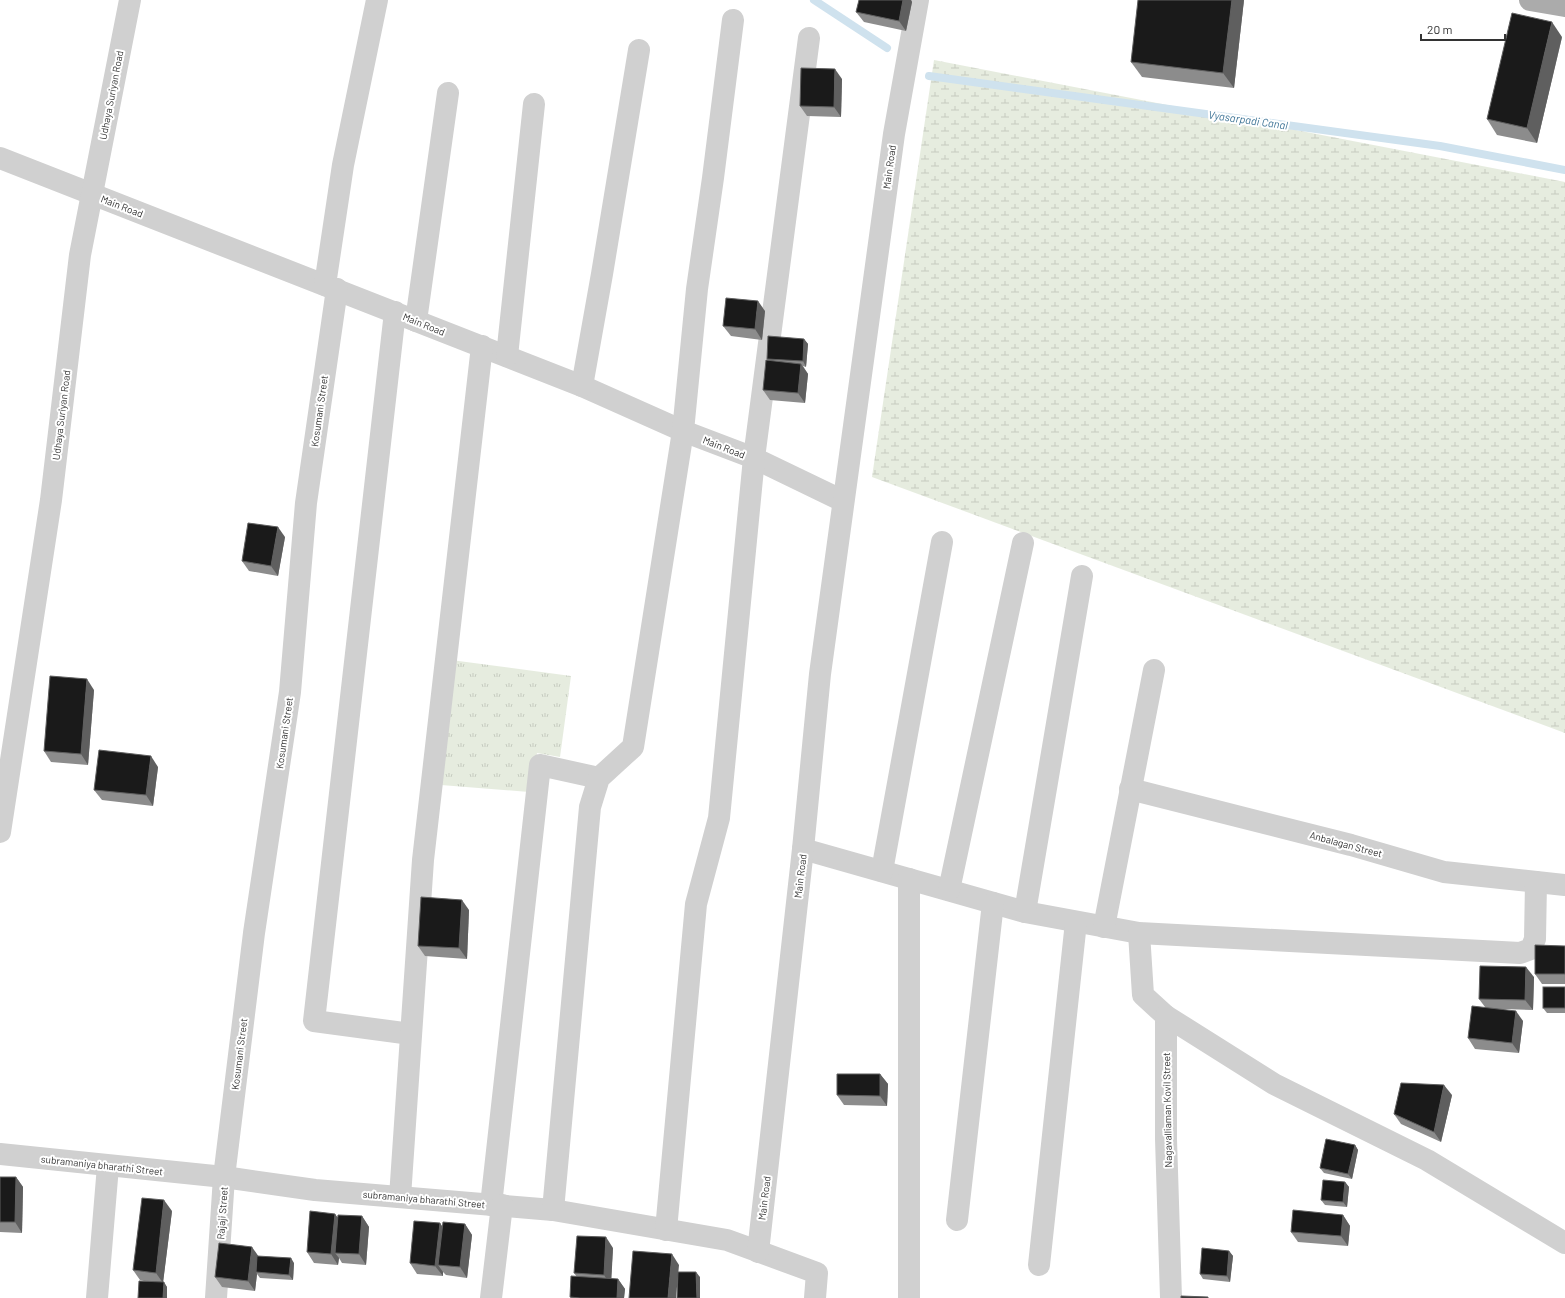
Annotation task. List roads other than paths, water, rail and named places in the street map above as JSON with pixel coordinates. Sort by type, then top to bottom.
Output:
[{"type":"main road","points":[[1530,0],[1565,6]]},
{"type":"street","name":"Udhaya Suriyan Road","points":[[0,832],[50,500],[80,255],[130,0]]},
{"type":"street","name":"Kosumani Street","points":[[224,1177],[254,932],[290,692],[306,503],[331,287],[343,165],[377,0]]},
{"type":"street","name":"Main Road","points":[[758,1252],[803,849],[820,674],[894,134],[918,0]]},
{"type":"street","points":[[553,1210],[590,807],[599,778],[633,747],[683,431],[697,289],[733,20]]},
{"type":"street","points":[[666,1230],[696,904],[719,818],[754,458],[809,38]]},
{"type":"street","points":[[582,386],[639,50]]},
{"type":"street","points":[[416,321],[448,93]]},
{"type":"street","points":[[507,356],[534,104]]},
{"type":"street","name":"Main Road","points":[[0,158],[582,386],[683,431],[754,458],[843,501]]},
{"type":"street","points":[[395,312],[314,1021],[411,1034]]},
{"type":"street","points":[[400,1197],[424,860],[482,346]]},
{"type":"street","points":[[882,871],[942,542]]},
{"type":"street","points":[[949,890],[1023,543]]},
{"type":"street","points":[[1025,912],[1082,576]]},
{"type":"street","points":[[1104,927],[1154,670]]},
{"type":"street","points":[[491,1298],[497,1205],[540,765],[599,778]]},
{"type":"street","name":"Anbalagan Street","points":[[1130,789],[1352,845],[1444,872],[1565,885]]},
{"type":"street","points":[[803,849],[1025,912],[1139,933],[1520,953],[1531,949],[1535,939],[1536,882]]},
{"type":"street","points":[[909,879],[909,1298]]},
{"type":"street","points":[[957,1220],[993,903]]},
{"type":"street","points":[[1039,1265],[1076,922]]},
{"type":"street","points":[[1139,933],[1143,995],[1166,1016],[1274,1084],[1427,1160],[1565,1243]]},
{"type":"street","name":"Nagavalliaman Kovil Street","points":[[1166,1016],[1166,1139],[1171,1298]]},
{"type":"street","name":"subramaniya bharathi Street","points":[[0,1154],[224,1177],[315,1190],[553,1210],[727,1240],[817,1273],[815,1298]]},
{"type":"street","points":[[97,1298],[108,1166]]},
{"type":"street","name":"Rajaji Street","points":[[216,1298],[224,1177]]},
{"type":"waterway","name":"Vyasarpadi Canal","points":[[814,0],[887,48]]},
{"type":"waterway","name":"Vyasarpadi Canal","points":[[929,76],[1440,146],[1565,170]]}]
